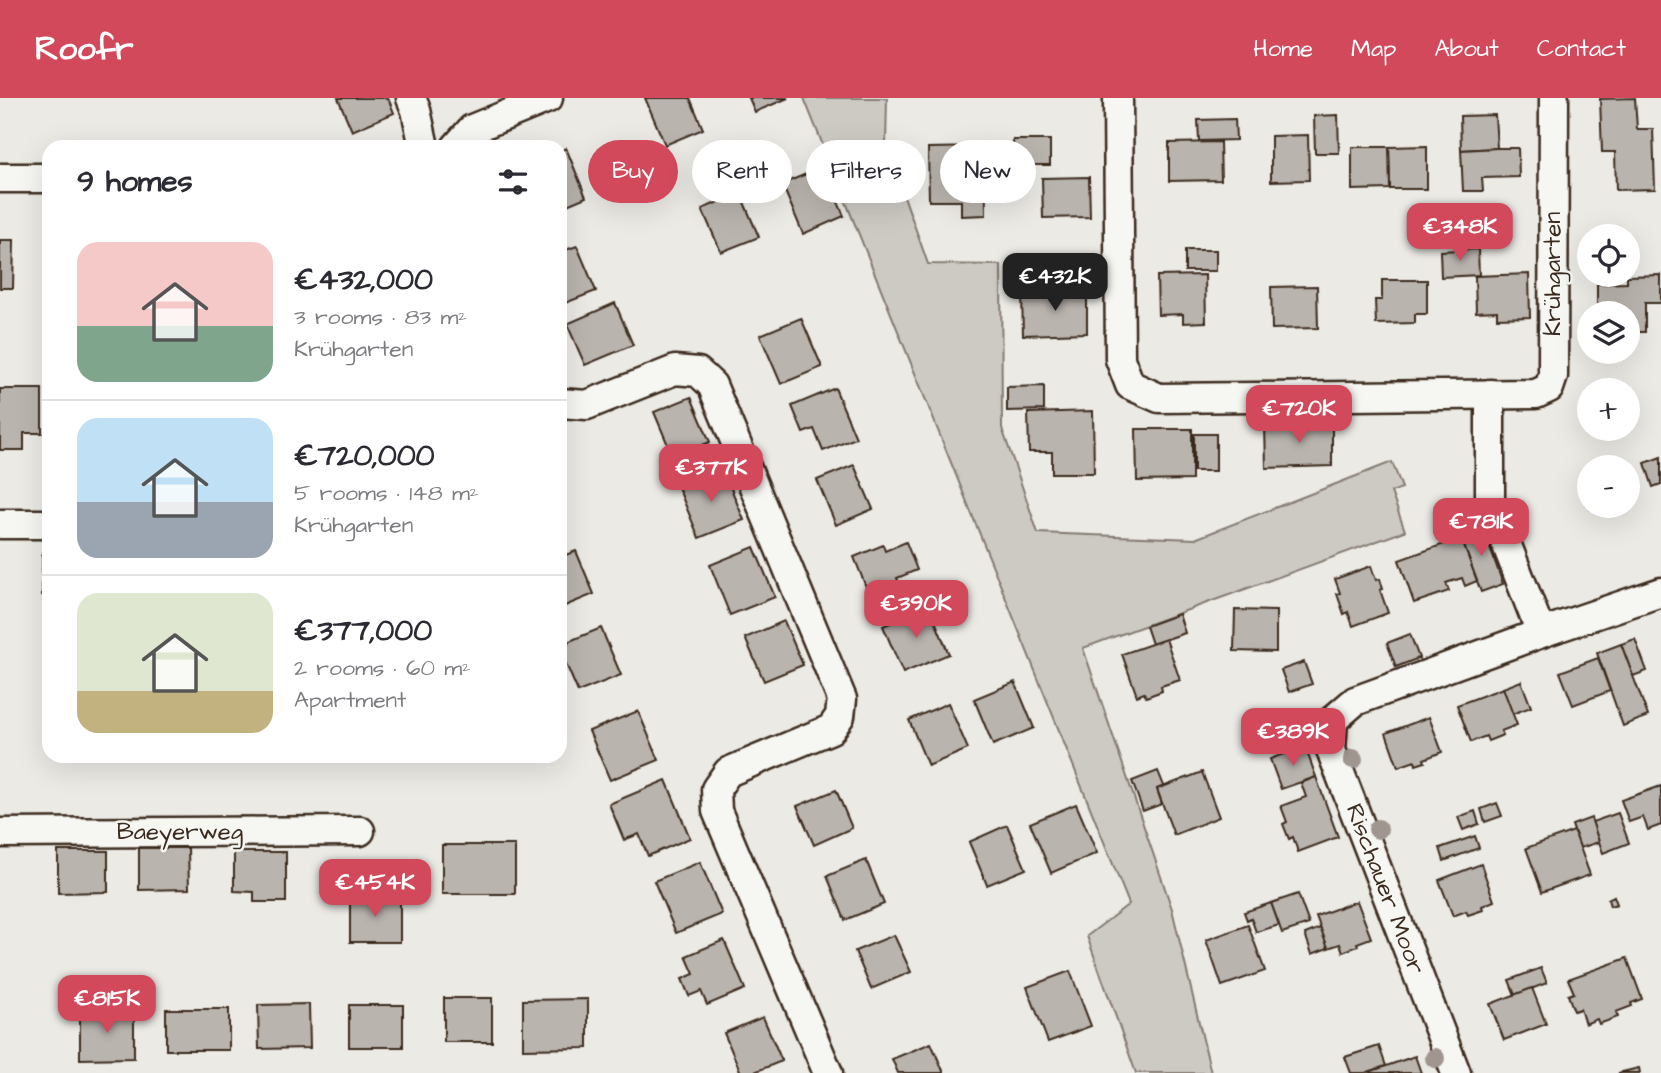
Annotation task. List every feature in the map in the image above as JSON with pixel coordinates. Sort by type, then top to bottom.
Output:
[{"type":"street","points":[[411,98],[422,140]]},
{"type":"street","points":[[462,140],[472,129],[548,98]]},
{"type":"street","name":"Krühgarten","points":[[1118,98],[1120,359],[1130,385],[1159,398],[1536,394],[1549,388],[1553,376],[1554,98]]},
{"type":"street","points":[[0,178],[42,178]]},
{"type":"street","points":[[567,404],[587,405],[675,370],[698,372],[712,385],[842,699],[840,716],[831,729],[727,772],[716,789],[717,811],[828,1073]]},
{"type":"street","points":[[1490,394],[1490,502],[1541,633]]},
{"type":"street","points":[[0,524],[42,524]]},
{"type":"street","name":"Rischauer Moor","points":[[1456,1073],[1331,750],[1333,720],[1355,701],[1661,592]]},
{"type":"street","name":"Baeyerweg","points":[[0,833],[360,831]]},
{"type":"shaded area","points":[[804,98],[887,98],[886,140],[821,140]]},
{"type":"shaded area","points":[[846,203],[906,203],[928,264],[1001,265],[1002,428],[1038,533],[1195,539],[1392,462],[1402,488],[1391,492],[1405,531],[1083,648],[1172,909],[1211,1073],[1136,1073],[1087,936],[1129,904]]},
{"type":"building","points":[[338,98],[388,98],[394,113],[352,131]]},
{"type":"building","points":[[645,98],[690,98],[703,129],[677,140],[663,140]]},
{"type":"building","points":[[749,98],[788,98],[755,112]]},
{"type":"building","points":[[1635,98],[1637,129],[1653,129],[1655,189],[1616,190],[1615,152],[1602,152],[1600,99]]},
{"type":"building","points":[[1338,115],[1339,153],[1315,153],[1314,116]]},
{"type":"building","points":[[1495,115],[1497,148],[1461,150],[1460,116]]},
{"type":"building","points":[[1235,119],[1236,140],[1199,141],[1198,120]]},
{"type":"building","points":[[1308,135],[1309,180],[1271,181],[1271,136]]},
{"type":"building","points":[[1036,140],[1050,140],[1050,165],[1036,165]]},
{"type":"building","points":[[1220,142],[1221,180],[1169,181],[1169,143]]},
{"type":"building","points":[[1427,146],[1427,189],[1390,189],[1389,147]]},
{"type":"building","points":[[1352,147],[1389,147],[1390,189],[1352,190]]},
{"type":"building","points":[[928,148],[940,148],[940,201],[929,201]]},
{"type":"building","points":[[1518,148],[1519,177],[1482,178],[1483,191],[1463,191],[1461,150]]},
{"type":"building","points":[[567,150],[586,197],[567,205]]},
{"type":"building","points":[[806,174],[806,203],[838,203],[844,216],[803,234],[790,203],[792,180]]},
{"type":"building","points":[[1089,177],[1090,217],[1043,218],[1042,178]]},
{"type":"building","points":[[716,203],[744,203],[759,237],[721,252],[702,209]]},
{"type":"building","points":[[961,203],[986,203],[986,215],[961,216]]},
{"type":"building","points":[[0,240],[14,240],[13,288],[0,288]]},
{"type":"building","points":[[577,246],[596,291],[567,302],[567,250]]},
{"type":"building","points":[[1478,249],[1479,275],[1441,277],[1440,251]]},
{"type":"building","points":[[1185,250],[1216,250],[1216,271],[1185,271]]},
{"type":"building","points":[[1057,272],[1088,272],[1089,291],[1057,291]]},
{"type":"building","points":[[1529,274],[1530,317],[1497,318],[1497,311],[1476,312],[1475,276]]},
{"type":"building","points":[[1205,275],[1206,322],[1183,323],[1183,314],[1158,315],[1157,276]]},
{"type":"building","points":[[1661,275],[1661,303],[1645,303],[1645,332],[1640,332],[1640,301],[1597,301],[1597,287],[1640,287],[1640,276]]},
{"type":"building","points":[[1382,280],[1427,280],[1427,314],[1415,314],[1415,323],[1376,324],[1375,300],[1382,300]]},
{"type":"building","points":[[1317,286],[1318,328],[1272,329],[1271,287]]},
{"type":"building","points":[[1087,292],[1087,333],[1023,335],[1022,293]]},
{"type":"building","points":[[615,303],[633,345],[585,365],[567,324]]},
{"type":"building","points":[[801,318],[822,367],[781,384],[760,335]]},
{"type":"building","points":[[1044,386],[1044,410],[1007,411],[1007,387]]},
{"type":"building","points":[[835,388],[856,438],[823,451],[814,429],[803,433],[792,406]]},
{"type":"building","points":[[0,389],[42,389],[42,433],[24,433],[24,450],[0,450]]},
{"type":"building","points":[[691,397],[710,442],[673,457],[654,412]]},
{"type":"building","points":[[1093,411],[1094,473],[1052,473],[1052,452],[1029,452],[1028,413]]},
{"type":"building","points":[[1332,423],[1332,466],[1266,468],[1265,424]]},
{"type":"building","points":[[1136,429],[1192,429],[1192,480],[1137,481]]},
{"type":"building","points":[[1194,434],[1216,434],[1216,471],[1194,471]]},
{"type":"building","points":[[1661,457],[1661,484],[1653,487],[1645,463]]},
{"type":"building","points":[[854,465],[873,509],[836,525],[817,480]]},
{"type":"building","points":[[723,469],[744,520],[699,538],[678,487]]},
{"type":"building","points":[[1481,523],[1503,584],[1481,592],[1459,532]]},
{"type":"building","points":[[1461,538],[1477,581],[1465,586],[1462,578],[1446,583],[1449,591],[1414,603],[1399,560]]},
{"type":"building","points":[[906,542],[917,570],[897,578],[902,590],[872,602],[854,557],[883,545],[885,551]]},
{"type":"building","points":[[754,547],[775,597],[730,615],[710,565]]},
{"type":"building","points":[[576,551],[594,594],[567,605],[567,554]]},
{"type":"building","points":[[1371,566],[1376,580],[1380,579],[1383,589],[1380,590],[1388,613],[1353,626],[1348,612],[1344,614],[1335,579]]},
{"type":"building","points":[[929,607],[949,654],[903,673],[883,626]]},
{"type":"building","points":[[1235,610],[1276,611],[1276,652],[1234,651]]},
{"type":"building","points":[[1179,614],[1185,633],[1152,644],[1146,626]]},
{"type":"building","points":[[784,621],[803,665],[764,681],[745,638]]},
{"type":"building","points":[[601,628],[621,675],[578,692],[567,666],[567,642]]},
{"type":"building","points":[[1410,634],[1419,658],[1396,667],[1387,643]]},
{"type":"building","points":[[1166,639],[1180,680],[1161,686],[1162,691],[1146,697],[1144,693],[1137,696],[1122,654]]},
{"type":"building","points":[[1635,639],[1647,671],[1633,676],[1621,644]]},
{"type":"building","points":[[1621,644],[1648,716],[1623,726],[1597,653]]},
{"type":"building","points":[[1598,658],[1610,691],[1573,705],[1560,672]]},
{"type":"building","points":[[1304,662],[1312,684],[1289,692],[1281,670]]},
{"type":"building","points":[[1521,681],[1531,707],[1512,714],[1503,688]]},
{"type":"building","points":[[1015,682],[1034,728],[993,745],[974,699]]},
{"type":"building","points":[[1503,688],[1517,725],[1501,731],[1503,735],[1488,741],[1486,736],[1471,742],[1457,705]]},
{"type":"building","points":[[948,703],[968,749],[928,766],[909,720]]},
{"type":"building","points":[[638,711],[659,760],[610,780],[589,731]]},
{"type":"building","points":[[1429,717],[1442,752],[1424,759],[1425,762],[1416,765],[1415,761],[1398,767],[1386,733]]},
{"type":"building","points":[[1305,746],[1316,777],[1281,789],[1270,759]]},
{"type":"building","points":[[1158,771],[1164,786],[1157,789],[1162,804],[1143,811],[1132,781]]},
{"type":"building","points":[[1202,772],[1219,817],[1174,835],[1157,789]]},
{"type":"building","points":[[1316,777],[1338,837],[1298,852],[1293,837],[1289,839],[1283,824],[1287,822],[1281,806],[1306,797],[1301,783]]},
{"type":"building","points":[[666,780],[690,838],[648,856],[639,834],[624,840],[609,804]]},
{"type":"building","points":[[1661,786],[1661,825],[1648,830],[1643,817],[1629,822],[1621,800]]},
{"type":"building","points":[[836,790],[852,828],[814,845],[797,806]]},
{"type":"building","points":[[1497,803],[1502,816],[1485,822],[1481,809]]},
{"type":"building","points":[[1076,804],[1097,853],[1051,873],[1030,823]]},
{"type":"building","points":[[1475,811],[1479,824],[1463,830],[1458,817]]},
{"type":"building","points":[[1618,813],[1629,843],[1603,853],[1592,822]]},
{"type":"building","points":[[1591,818],[1599,842],[1580,848],[1572,825]]},
{"type":"building","points":[[1007,825],[1026,869],[987,885],[969,842]]},
{"type":"building","points":[[1574,831],[1590,875],[1542,892],[1526,848]]},
{"type":"building","points":[[1475,836],[1479,848],[1444,861],[1440,848]]},
{"type":"building","points":[[442,845],[515,845],[515,894],[442,894]]},
{"type":"building","points":[[139,848],[188,848],[189,889],[139,890]]},
{"type":"building","points":[[58,851],[108,851],[108,892],[58,893]]},
{"type":"building","points":[[234,852],[286,852],[286,902],[254,902],[254,892],[234,891]]},
{"type":"building","points":[[866,860],[884,904],[845,920],[827,876]]},
{"type":"building","points":[[700,862],[722,914],[676,933],[654,881]]},
{"type":"building","points":[[1481,864],[1494,901],[1482,906],[1483,910],[1468,915],[1466,911],[1453,916],[1439,880]]},
{"type":"building","points":[[1298,894],[1309,924],[1282,933],[1271,903]]},
{"type":"building","points":[[400,895],[400,942],[350,942],[350,896]]},
{"type":"building","points":[[1614,896],[1617,904],[1610,906],[1608,899]]},
{"type":"building","points":[[1357,901],[1371,938],[1343,952],[1340,944],[1328,948],[1316,916]]},
{"type":"building","points":[[1271,903],[1279,925],[1256,932],[1251,918],[1247,920],[1244,912]]},
{"type":"building","points":[[1248,925],[1265,971],[1222,986],[1206,940]]},
{"type":"building","points":[[1320,928],[1328,948],[1312,954],[1305,934]]},
{"type":"building","points":[[894,935],[911,972],[871,989],[855,951]]},
{"type":"building","points":[[724,940],[745,989],[707,1005],[701,991],[689,996],[682,979],[694,974],[686,956]]},
{"type":"building","points":[[1627,958],[1642,999],[1616,1012],[1618,1017],[1599,1024],[1597,1019],[1585,1024],[1580,1009],[1574,1011],[1568,995],[1574,993],[1568,979]]},
{"type":"building","points":[[1541,968],[1547,983],[1515,995],[1509,980]]},
{"type":"building","points":[[1070,971],[1091,1026],[1048,1042],[1027,987]]},
{"type":"building","points":[[1532,988],[1546,1024],[1504,1040],[1490,1004]]},
{"type":"building","points":[[444,998],[492,998],[492,1042],[444,1042]]},
{"type":"building","points":[[588,999],[588,1048],[523,1049],[523,1000]]},
{"type":"building","points":[[309,1004],[310,1048],[259,1049],[258,1005]]},
{"type":"building","points":[[349,1005],[403,1005],[403,1047],[349,1047]]},
{"type":"building","points":[[166,1009],[229,1009],[229,1050],[166,1050]]},
{"type":"building","points":[[80,1011],[134,1011],[134,1058],[80,1059]]},
{"type":"building","points":[[763,1017],[782,1061],[752,1073],[741,1073],[724,1033]]},
{"type":"building","points":[[931,1043],[944,1073],[898,1073],[892,1059]]},
{"type":"building","points":[[1379,1046],[1386,1066],[1365,1073],[1351,1073],[1345,1057]]},
{"type":"building","points":[[1415,1056],[1421,1073],[1369,1072]]},
{"type":"building","points":[[1639,1068],[1640,1073],[1618,1073]]}]
